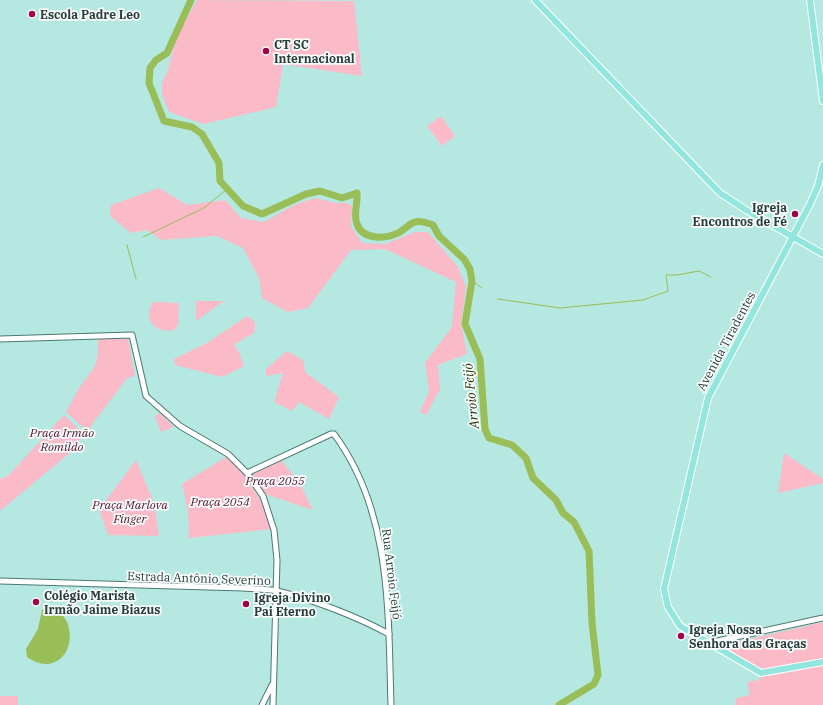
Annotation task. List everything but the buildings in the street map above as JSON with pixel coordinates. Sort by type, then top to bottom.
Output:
[{"type":"main road","points":[[535,0],[720,193],[746,210],[823,254]]},
{"type":"main road","points":[[810,0],[823,101]]},
{"type":"main road","name":"Avenida Tiradentes","points":[[708,643],[680,626],[668,607],[665,597],[665,579],[708,398],[818,186],[823,165]]},
{"type":"main road","points":[[708,643],[760,673],[823,662]]},
{"type":"street","points":[[0,339],[132,335],[146,396],[180,426],[228,454],[247,473],[263,496],[274,530],[277,560],[273,705]]},
{"type":"street","name":"Rua Arroio Feijó","points":[[247,473],[333,434],[344,448],[359,474],[376,522],[382,554],[389,634],[391,705]]},
{"type":"street","name":"Estrada Antônio Severino","points":[[0,581],[243,588],[276,591],[308,600],[367,622],[389,634]]},
{"type":"street","points":[[708,643],[823,618]]},
{"type":"street","points":[[262,705],[274,682]]},
{"type":"green space","name":"CT SC Internacional","points":[[197,0],[354,1],[362,76],[283,64],[276,107],[204,124],[169,112],[162,94],[162,83],[168,70],[176,38]]},
{"type":"green space","points":[[441,116],[455,136],[442,146],[427,126]]},
{"type":"green space","points":[[159,188],[187,205],[225,200],[241,218],[264,222],[294,205],[315,198],[336,203],[347,203],[352,206],[351,226],[362,243],[385,244],[415,232],[428,232],[458,267],[466,287],[461,323],[467,354],[438,365],[440,389],[426,415],[420,412],[429,391],[425,363],[452,327],[456,282],[385,249],[351,250],[308,308],[288,312],[262,298],[259,278],[243,248],[217,236],[161,240],[147,230],[131,233],[110,216],[111,205]]},
{"type":"green space","points":[[196,301],[224,301],[196,321]]},
{"type":"green space","points":[[153,302],[179,303],[178,325],[174,330],[161,330],[152,324],[149,314]]},
{"type":"green space","points":[[247,316],[255,322],[255,332],[234,345],[239,352],[244,366],[222,377],[175,365],[174,359],[207,343]]},
{"type":"green space","points":[[128,338],[135,376],[127,378],[87,431],[66,412],[78,390],[94,368],[97,357],[98,339]]},
{"type":"green space","points":[[287,351],[303,360],[305,372],[339,397],[329,419],[299,402],[292,411],[274,402],[283,373],[266,376],[266,369]]},
{"type":"green space","points":[[159,413],[174,427],[161,432],[155,416]]},
{"type":"green space","name":"Praça Irmão Romildo","points":[[64,415],[84,434],[72,451],[0,511],[0,479],[8,476]]},
{"type":"green space","points":[[784,453],[823,479],[823,483],[778,493]]},
{"type":"green space","name":"Praça 2054","points":[[226,457],[244,474],[260,499],[272,529],[189,538],[188,511],[182,484]]},
{"type":"green space","name":"Praça 2055","points":[[280,459],[299,482],[313,510],[265,494],[250,473]]},
{"type":"green space","name":"Praça Marlova Finger","points":[[136,460],[154,503],[159,536],[108,535],[99,510]]},
{"type":"green space","points":[[823,622],[823,705],[735,705],[736,698],[750,695],[747,682],[759,680],[761,670],[720,646]]},
{"type":"green space","points":[[0,696],[18,696],[18,705],[0,705]]},
{"type":"shaded area","points":[[46,608],[57,609],[66,620],[70,632],[67,651],[62,658],[47,664],[37,662],[27,657],[26,649],[38,629],[42,610]]},
{"type":"waterway","name":"Arroio Feijó","points":[[191,0],[167,53],[156,60],[150,68],[149,83],[164,121],[192,127],[202,134],[219,163],[220,181],[243,206],[262,214],[306,194],[320,191],[342,198],[357,193],[356,220],[360,230],[364,233],[370,236],[382,237],[400,232],[409,225],[418,221],[433,225],[439,236],[464,259],[470,269],[472,281],[465,324],[480,359],[485,429],[489,438],[512,445],[526,458],[533,478],[556,500],[563,513],[574,522],[589,551],[592,623],[598,675],[594,684],[559,705]]},
{"type":"waterway","points":[[143,237],[204,208],[227,189]]},
{"type":"waterway","points":[[127,245],[136,279]]},
{"type":"waterway","points":[[498,299],[560,308],[643,300],[668,291],[666,275],[677,275],[699,271],[711,277]]},
{"type":"waterway","points":[[472,281],[482,288]]},
{"type":"place","name":"Escola Padre Leo","points":[[32,14]]},
{"type":"place","name":"CT SC Internacional","points":[[266,51]]},
{"type":"place","name":"Igreja Encontros de Fé","points":[[795,214]]},
{"type":"place","name":"Colégio Marista Irmão Jaime Biazus","points":[[36,602]]},
{"type":"place","name":"Igreja Divino Pai Eterno","points":[[246,604]]},
{"type":"place","name":"Igreja Nossa Senhora das Graças","points":[[681,636]]}]
